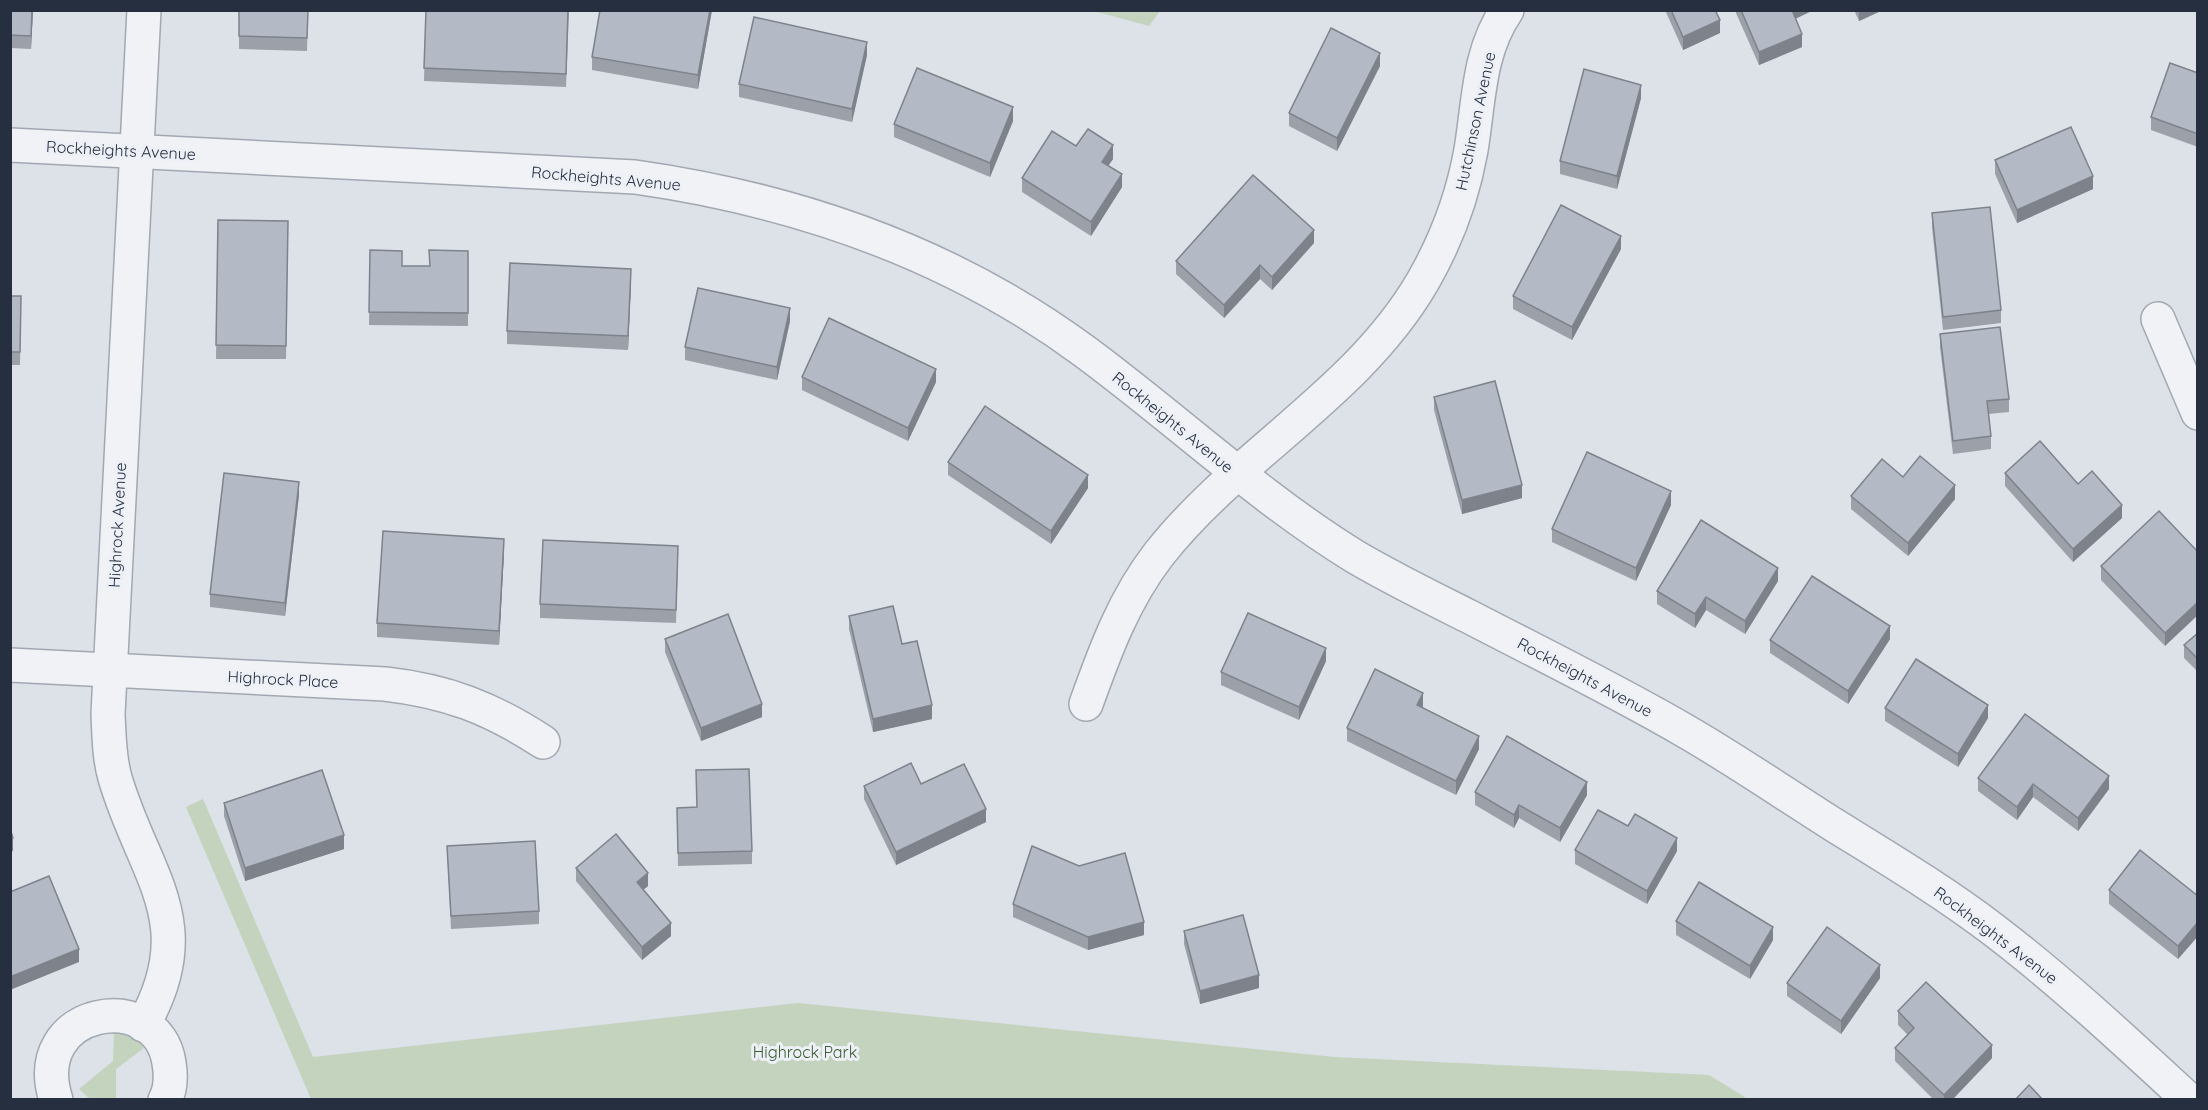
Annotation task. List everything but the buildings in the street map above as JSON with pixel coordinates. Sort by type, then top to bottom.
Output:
[{"type":"street","name":"Highrock Avenue","points":[[143,1025],[163,984],[170,951],[168,918],[159,886],[114,775],[108,734],[144,10]]},
{"type":"street","name":"Hutchinson Avenue","points":[[1086,704],[1106,648],[1128,599],[1159,554],[1236,473],[1369,356],[1398,320],[1423,281],[1444,239],[1460,195],[1471,150],[1484,61],[1507,10]]},
{"type":"street","name":"Rockheights Avenue","points":[[10,145],[635,177],[730,193],[787,207],[861,231],[914,252],[1001,297],[1082,349],[1236,473],[1310,527],[1361,560],[1690,734],[1956,903],[2044,970],[2189,1100]]},
{"type":"street","points":[[2158,319],[2198,413]]},
{"type":"street","name":"Highrock Place","points":[[10,665],[385,684],[424,688],[461,698],[496,714],[543,742]]},
{"type":"street","points":[[56,1100],[51,1084],[52,1064],[59,1046],[70,1030],[87,1020],[106,1015],[126,1017],[143,1025],[158,1038],[168,1056],[171,1076],[165,1100]]},
{"type":"green space","points":[[1160,10],[1149,26],[1094,11]]},
{"type":"green space","name":"Highrock Park","points":[[203,799],[313,1057],[798,1003],[1335,1057],[1709,1075],[1748,1099],[311,1099],[186,807]]},
{"type":"green space","points":[[114,1031],[139,1041],[144,1048],[116,1069],[116,1099],[90,1099],[79,1089],[113,1061]]}]
